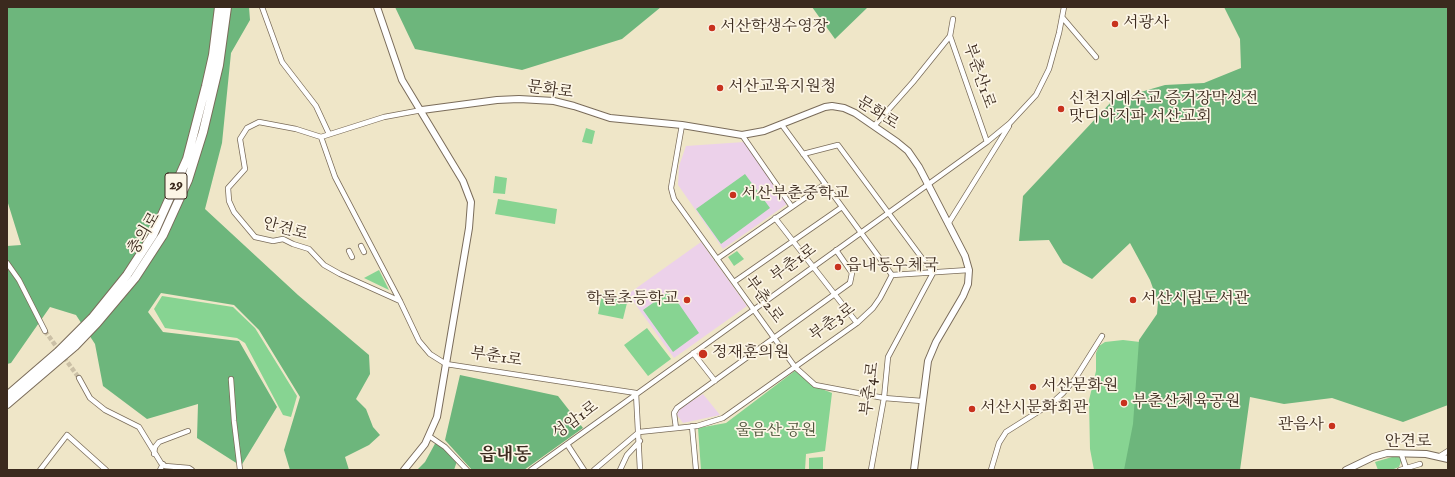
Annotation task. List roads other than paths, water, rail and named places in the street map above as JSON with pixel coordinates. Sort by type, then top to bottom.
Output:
[{"type":"highway","name":"충의로","points":[[7,396],[58,352],[93,317],[122,280],[153,235],[179,180],[192,142],[213,55],[219,7]]},
{"type":"highway","name":"충의로","points":[[7,404],[75,346],[97,323],[135,278],[163,234],[182,194],[203,132],[219,65],[227,7]]},
{"type":"street","points":[[262,7],[282,62],[316,106],[329,134]]},
{"type":"street","points":[[377,7],[402,80],[422,110],[463,181],[471,202],[437,417],[430,436],[404,470]]},
{"type":"street","name":"부춘산1로","points":[[928,184],[987,142],[1010,123],[1036,95],[1045,78],[1053,57],[1064,7]]},
{"type":"street","points":[[1062,17],[1096,57]]},
{"type":"street","name":"부춘산1로","points":[[953,20],[950,36],[987,142]]},
{"type":"street","points":[[874,126],[913,82],[950,36]]},
{"type":"street","name":"문화로","points":[[422,110],[497,100],[540,100],[568,104],[610,118],[682,125],[742,135],[758,133],[782,125],[825,107],[832,106],[849,110],[874,126],[908,151],[919,167],[965,256],[969,270],[968,284],[963,296],[936,342],[930,356],[922,400],[914,470]]},
{"type":"street","points":[[422,110],[384,117],[321,137],[336,177],[400,301],[420,344],[430,354],[446,364]]},
{"type":"street","name":"안견로","points":[[321,137],[296,129],[259,122],[247,128],[240,139],[245,169],[228,188],[229,202],[234,212],[255,237],[273,241],[283,239],[309,249],[324,264],[340,274],[400,301]]},
{"type":"street","name":"부춘산1로","points":[[948,224],[1010,123]]},
{"type":"street","name":"부춘2로","points":[[682,125],[671,186],[672,194],[679,207],[754,309],[794,367],[815,385],[884,398],[922,400]]},
{"type":"street","points":[[782,125],[892,275],[969,270]]},
{"type":"street","points":[[742,135],[792,207]]},
{"type":"street","points":[[803,154],[837,144],[933,273]]},
{"type":"street","points":[[717,259],[825,184]]},
{"type":"street","name":"부춘1로","points":[[446,364],[636,393],[928,184]]},
{"type":"street","points":[[734,282],[842,207]]},
{"type":"street","points":[[776,218],[857,323]]},
{"type":"street","points":[[361,246],[364,252]]},
{"type":"street","points":[[676,428],[674,413],[676,409],[850,283],[852,278],[851,271],[836,250]]},
{"type":"street","points":[[349,251],[352,257]]},
{"type":"street","points":[[7,264],[19,280],[45,331]]},
{"type":"street","name":"부춘4로","points":[[871,470],[884,398],[888,357],[933,273]]},
{"type":"street","name":"부춘3로","points":[[639,432],[692,426],[722,418],[857,323],[873,308],[892,275]]},
{"type":"street","points":[[991,470],[999,443],[1006,432],[1052,403],[1063,394],[1102,336]]},
{"type":"street","points":[[693,353],[715,381]]},
{"type":"street","points":[[79,378],[90,398],[105,410],[139,427],[154,454],[163,464],[189,468],[192,470]]},
{"type":"street","points":[[231,378],[234,421],[240,470]]},
{"type":"street","points":[[636,393],[640,441],[640,470]]},
{"type":"street","name":"성암1로","points":[[531,470],[636,393]]},
{"type":"street","points":[[692,426],[696,470]]},
{"type":"street","points":[[154,454],[155,447],[159,442],[188,431]]},
{"type":"street","points":[[594,470],[639,432]]},
{"type":"street","points":[[40,470],[68,435],[106,470]]},
{"type":"street","points":[[430,436],[445,447],[467,470]]},
{"type":"street","points":[[620,470],[627,455],[640,441]]},
{"type":"street","points":[[567,444],[584,470]]},
{"type":"street","points":[[1440,456],[1448,452]]},
{"type":"street","name":"안견로","points":[[1346,470],[1373,457],[1387,453],[1440,456],[1448,459]]},
{"type":"street","points":[[1401,453],[1406,468]]},
{"type":"street","points":[[160,470],[163,464]]},
{"type":"street","points":[[1400,470],[1420,464]]},
{"type":"tunnel","points":[[45,331],[79,378]]},
{"type":"place","name":"서광사","points":[[1115,24]]},
{"type":"place","name":"서산학생수영장","points":[[712,28]]},
{"type":"place","name":"서산교육지원청","points":[[720,88]]},
{"type":"place","name":"신천지예수교 증거장막성전 맛디아지파 서산교회","points":[[1061,109]]},
{"type":"place","name":"서산부춘중학교","points":[[733,195]]},
{"type":"place","name":"읍내동우체국","points":[[838,267]]},
{"type":"place","name":"학돌초등학교","points":[[687,300]]},
{"type":"place","name":"서산시립도서관","points":[[1133,300]]},
{"type":"place","name":"정재훈의원","points":[[703,354]]},
{"type":"place","name":"서산문화원","points":[[1033,387]]},
{"type":"place","name":"부춘산체육공원","points":[[1124,403]]},
{"type":"place","name":"서산시문화회관","points":[[972,409]]},
{"type":"place","name":"관음사","points":[[1332,426]]},
{"type":"district","name":"읍내동","points":[[505,456]]},
{"type":"park label","name":"울음산 공원","points":[[776,432]]}]
